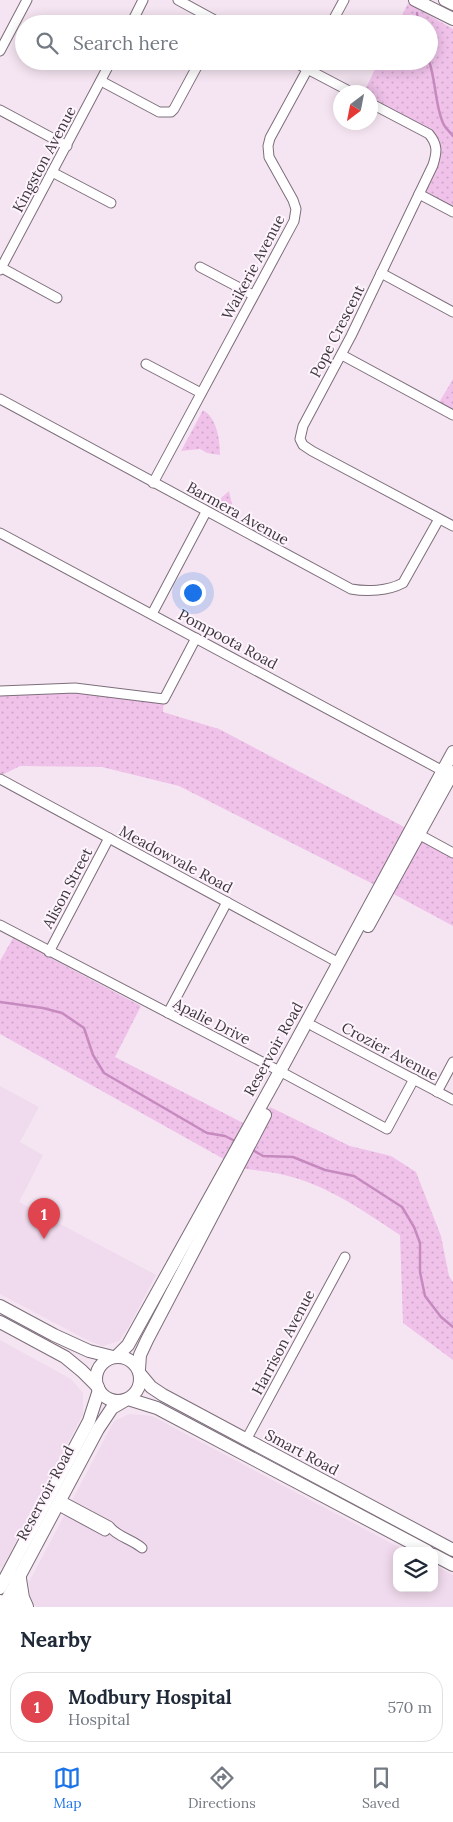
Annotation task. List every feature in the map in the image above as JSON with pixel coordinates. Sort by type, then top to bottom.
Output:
[{"type":"highway","points":[[9,1575],[24,1607]]},
{"type":"main road","points":[[415,0],[453,19]]},
{"type":"main road","points":[[445,0],[453,4]]},
{"type":"main road","name":"Reservoir Road","points":[[114,1357],[128,1345],[244,1144],[449,773],[453,752]]},
{"type":"main road","name":"Reservoir Road","points":[[140,1372],[140,1355],[244,1144]]},
{"type":"main road","points":[[0,1306],[54,1335],[89,1350],[129,1359],[140,1372],[139,1388],[135,1394],[126,1400],[111,1400],[102,1395],[82,1371],[65,1357],[0,1322]]},
{"type":"main road","points":[[98,1389],[96,1377],[98,1370],[104,1362],[114,1357]]},
{"type":"main road","name":"Smart Road","points":[[140,1372],[151,1387],[163,1395],[453,1550]]},
{"type":"main road","name":"Reservoir Road","points":[[5,1605],[9,1575],[89,1422],[98,1389]]},
{"type":"main road","name":"Reservoir Road","points":[[0,1588],[59,1502],[102,1422],[112,1408],[126,1400]]},
{"type":"main road","name":"Smart Road","points":[[126,1400],[157,1408],[419,1547]]},
{"type":"main road","points":[[438,1557],[453,1565]]},
{"type":"street","points":[[18,15],[27,0]]},
{"type":"street","points":[[136,15],[143,0]]},
{"type":"street","points":[[178,0],[206,15]]},
{"type":"street","points":[[336,15],[344,0]]},
{"type":"street","points":[[0,51],[2,40],[15,19]]},
{"type":"street","name":"Kingston Avenue","points":[[1,269],[106,70]]},
{"type":"street","points":[[101,81],[159,112],[171,112],[195,70]]},
{"type":"street","name":"Waikerie Avenue","points":[[153,483],[294,221],[296,209],[293,200],[269,157],[268,146],[270,138],[307,70]]},
{"type":"street","points":[[318,70],[340,85]]},
{"type":"street","name":"Pope Crescent","points":[[378,107],[429,134],[436,142],[437,153],[342,355],[303,426],[300,439],[303,445],[312,451],[453,526]]},
{"type":"street","points":[[0,110],[67,146]]},
{"type":"street","points":[[52,172],[111,203]]},
{"type":"street","points":[[419,194],[453,212]]},
{"type":"street","points":[[200,267],[253,295]]},
{"type":"street","points":[[1,269],[56,298]]},
{"type":"street","points":[[381,273],[453,312]]},
{"type":"street","points":[[342,355],[453,415]]},
{"type":"street","points":[[146,364],[201,393]]},
{"type":"street","name":"Barmera Avenue","points":[[0,399],[351,589],[362,591],[390,588],[403,583],[440,519]]},
{"type":"street","points":[[152,614],[206,512]]},
{"type":"street","name":"Pompoota Road","points":[[0,533],[449,773]]},
{"type":"street","points":[[0,691],[75,688],[164,699],[196,638]]},
{"type":"street","name":"Meadowvale Road","points":[[0,779],[342,964]]},
{"type":"street","points":[[415,833],[453,853]]},
{"type":"street","name":"Alison Street","points":[[49,952],[109,838]]},
{"type":"street","points":[[168,1013],[227,902]]},
{"type":"street","name":"Apalie Drive","points":[[0,925],[283,1073],[387,1130],[414,1079]]},
{"type":"street","name":"Crozier Avenue","points":[[310,1024],[453,1100]]},
{"type":"street","points":[[437,1092],[453,1062]]},
{"type":"street","name":"Harrison Avenue","points":[[246,1440],[345,1257]]},
{"type":"street","points":[[59,1502],[109,1526],[113,1531],[142,1548]]},
{"type":"shaded area","points":[[408,3],[429,15],[402,15]]},
{"type":"shaded area","points":[[438,20],[453,29],[453,212],[419,194],[437,153],[436,142],[378,107],[378,85],[367,85],[375,70],[438,70]]},
{"type":"shaded area","points":[[453,379],[453,415],[437,406]]},
{"type":"shaded area","points":[[203,410],[212,418],[215,424],[220,455],[207,453],[200,449],[181,451]]},
{"type":"shaded area","points":[[229,491],[232,504],[228,514],[216,507],[222,497]]},
{"type":"shaded area","points":[[75,688],[164,699],[163,712],[219,729],[408,829],[377,886],[179,786],[102,767],[20,766],[0,776],[0,695]]},
{"type":"shaded area","points":[[420,835],[453,853],[453,926],[388,891]]},
{"type":"shaded area","points":[[13,938],[141,1006],[115,1057],[249,1126],[229,1162],[0,1034],[0,961]]},
{"type":"shaded area","points":[[0,1086],[39,1107],[20,1142],[43,1155],[19,1202],[156,1275],[119,1341],[103,1346],[87,1340],[0,1294]]},
{"type":"shaded area","points":[[270,1107],[350,1146],[391,1156],[416,1172],[441,1236],[449,1276],[453,1282],[453,1360],[403,1323],[400,1235],[345,1200],[315,1185],[278,1174],[238,1168]]},
{"type":"shaded area","points":[[0,1340],[71,1379],[83,1393],[83,1414],[3,1566],[0,1568]]},
{"type":"shaded area","points":[[130,1414],[152,1416],[398,1547],[393,1547],[393,1592],[438,1592],[438,1567],[453,1575],[453,1607],[38,1607],[34,1605],[30,1594],[29,1582],[114,1421]]},
{"type":"waterway","points":[[431,70],[440,116],[444,125],[453,136]]},
{"type":"waterway","points":[[0,1002],[43,1008],[62,1013],[84,1028],[93,1055],[104,1073],[207,1133],[225,1136],[235,1141]]},
{"type":"waterway","points":[[251,1149],[263,1156],[293,1157],[325,1170],[354,1176],[402,1207],[414,1227],[420,1243],[420,1272],[425,1296],[441,1317],[453,1327]]},
{"type":"place","name":"Modbury Hospital","points":[[44,1239]]}]
